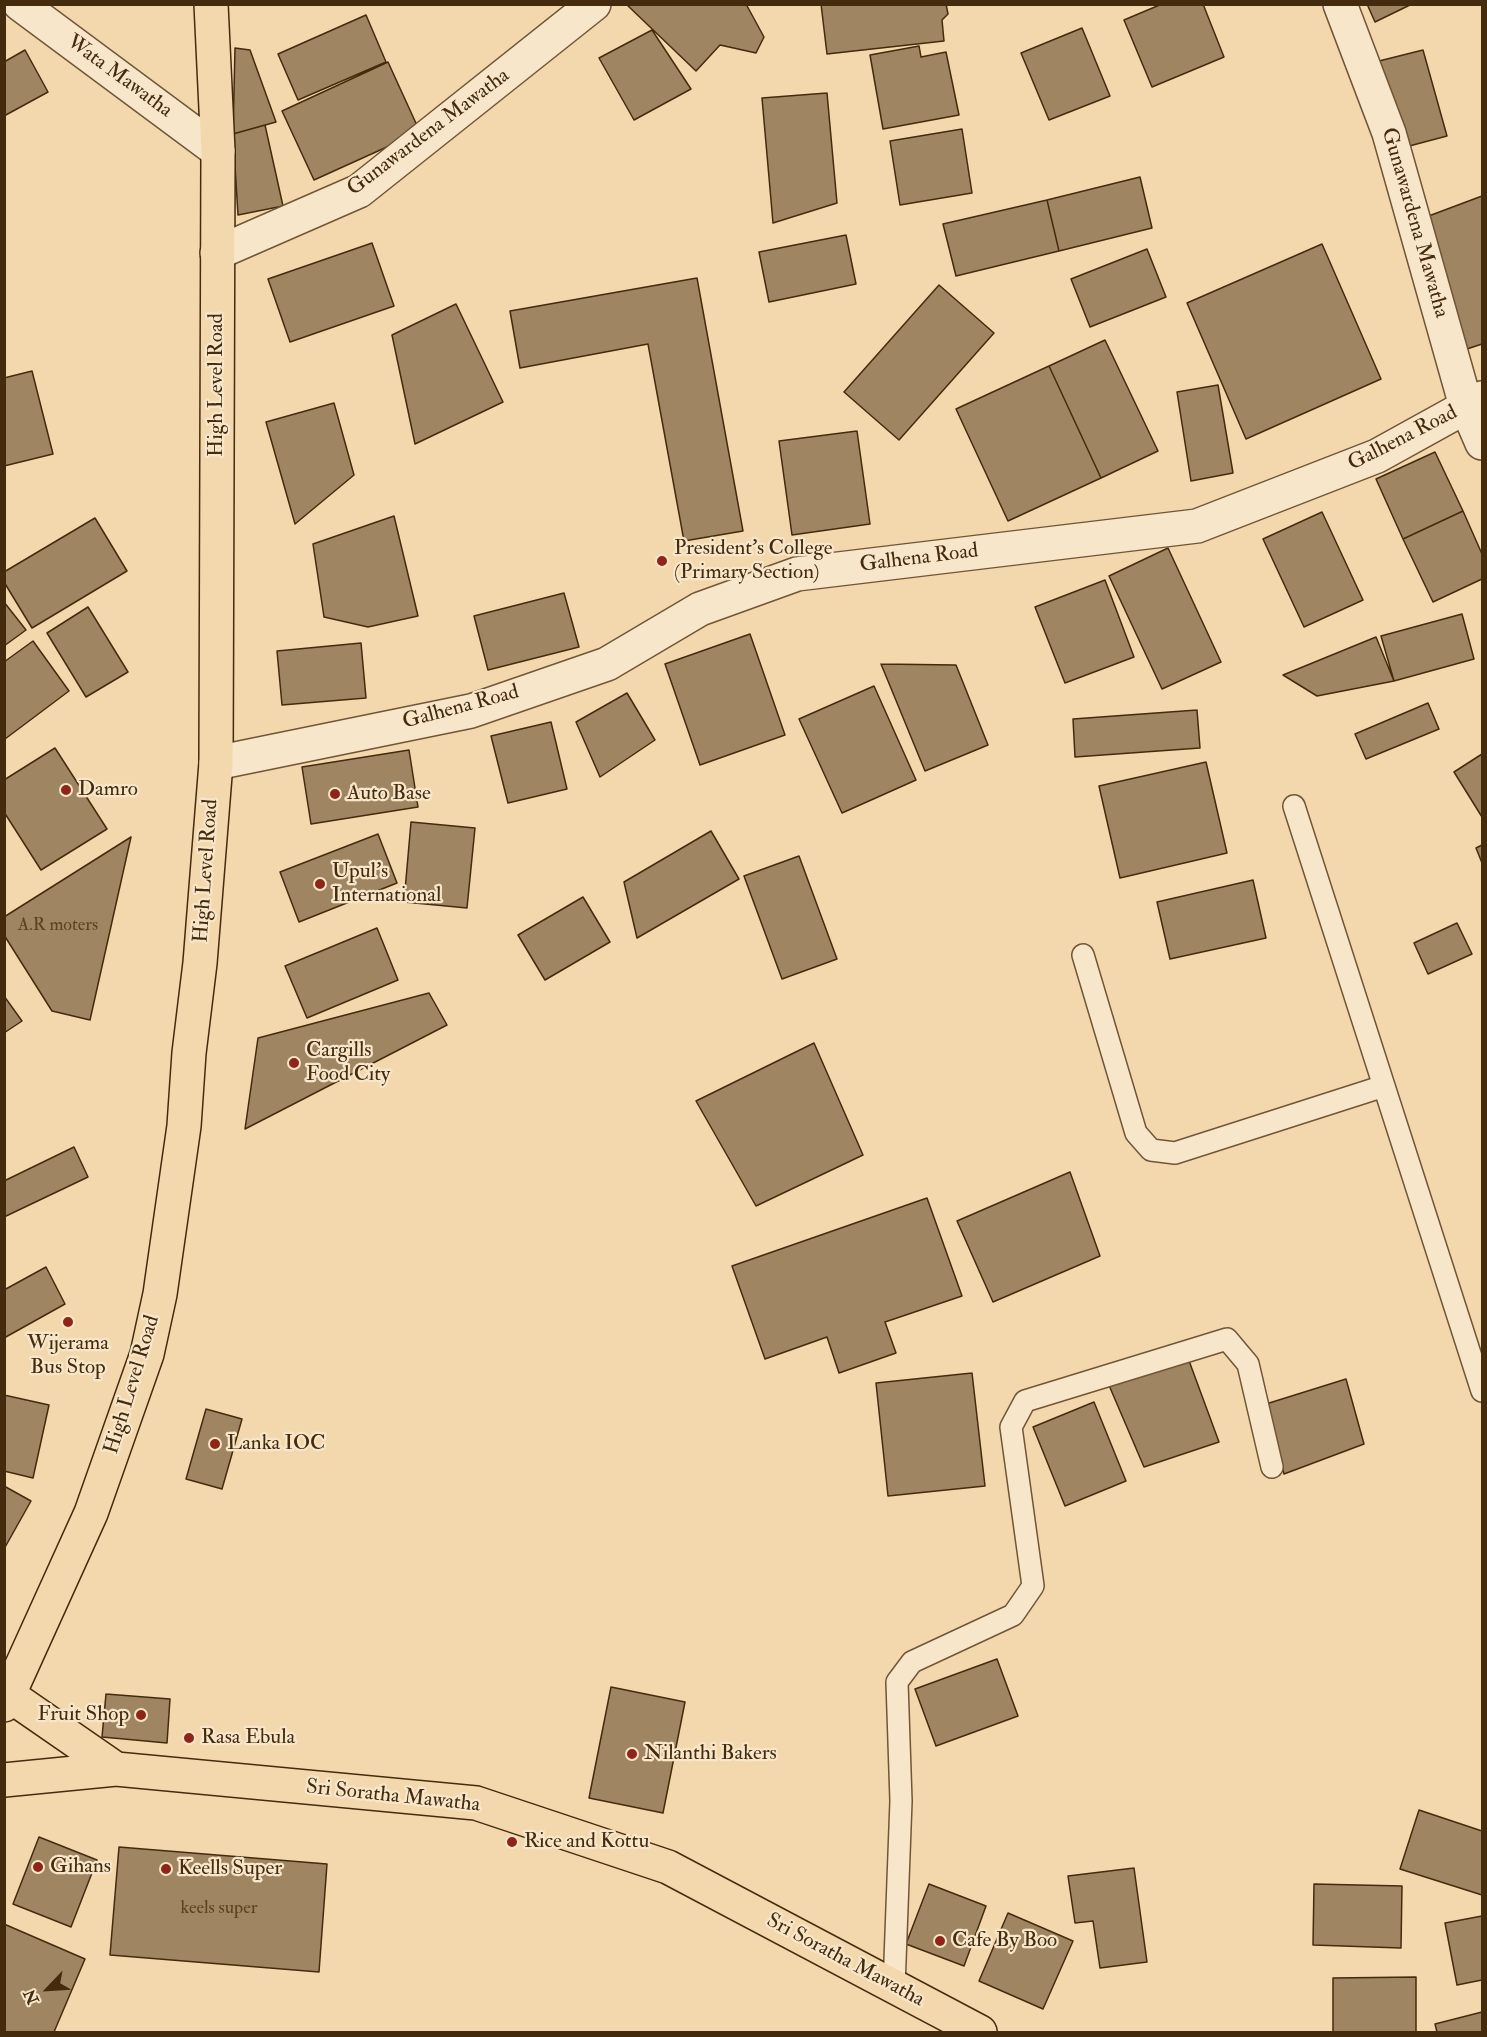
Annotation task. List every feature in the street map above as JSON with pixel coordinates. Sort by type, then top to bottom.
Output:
[{"type":"main road","name":"High Level Road","points":[[6,1696],[91,1513],[149,1344],[160,1294],[184,1126],[216,763],[218,150],[211,4]]},
{"type":"main road","name":"Sri Soratha Mawatha","points":[[6,1696],[116,1769]]},
{"type":"main road","name":"Sri Soratha Mawatha","points":[[4,1780],[116,1769],[476,1803],[668,1867],[980,2032]]},
{"type":"street","name":"Wata Mawatha","points":[[20,4],[218,150]]},
{"type":"street","name":"Gunawardena Mawatha","points":[[217,253],[359,191],[594,4]]},
{"type":"street","name":"Gunawardena Mawatha","points":[[1340,4],[1389,133],[1474,402],[1482,443]]},
{"type":"street","name":"Galhena Road","points":[[216,763],[471,711],[607,664],[700,609],[797,574],[1197,525],[1377,456],[1474,402]]},
{"type":"lane","points":[[1294,806],[1482,1391]]},
{"type":"lane","points":[[1083,955],[1136,1133],[1151,1150],[1175,1153],[1384,1086]]},
{"type":"lane","points":[[894,1987],[901,1801],[897,1682],[912,1662],[1013,1615],[1033,1586],[1011,1427],[1024,1401],[1227,1339],[1248,1364],[1272,1467]]},
{"type":"building","points":[[626,4],[746,4],[764,37],[756,53],[720,45],[696,71]]},
{"type":"building","points":[[821,4],[946,4],[948,14],[942,20],[944,41],[827,54]]},
{"type":"building","points":[[1162,4],[1203,4],[1224,57],[1152,87],[1124,20]]},
{"type":"building","points":[[1367,4],[1412,4],[1375,22]]},
{"type":"building","points":[[366,15],[386,62],[298,100],[278,54]]},
{"type":"building","points":[[1082,28],[1110,96],[1049,120],[1021,53]]},
{"type":"building","points":[[652,30],[691,89],[634,120],[599,58]]},
{"type":"building","points":[[919,46],[921,57],[946,52],[959,115],[883,129],[870,55]]},
{"type":"building","points":[[235,48],[250,50],[276,122],[233,134]]},
{"type":"building","points":[[25,50],[48,92],[4,116],[4,62]]},
{"type":"building","points":[[1423,50],[1447,136],[1398,149],[1375,62]]},
{"type":"building","points":[[388,62],[420,132],[314,180],[282,111]]},
{"type":"building","points":[[827,93],[837,203],[773,223],[762,98]]},
{"type":"building","points":[[265,125],[283,206],[238,215],[233,134]]},
{"type":"building","points":[[962,129],[972,193],[900,205],[890,141]]},
{"type":"building","points":[[1140,177],[1152,228],[1059,251],[1047,200]]},
{"type":"building","points":[[1482,196],[1482,344],[1467,349],[1418,220]]},
{"type":"building","points":[[1047,200],[1059,251],[956,276],[943,224]]},
{"type":"building","points":[[846,235],[856,284],[769,302],[759,252]]},
{"type":"building","points":[[372,243],[394,306],[290,342],[268,279]]},
{"type":"building","points":[[1322,244],[1381,379],[1246,439],[1187,303]]},
{"type":"building","points":[[1147,249],[1166,297],[1090,327],[1071,279]]},
{"type":"building","points":[[697,278],[743,531],[684,541],[648,344],[520,368],[510,311]]},
{"type":"building","points":[[939,285],[994,333],[899,440],[844,392]]},
{"type":"building","points":[[456,304],[503,402],[415,444],[392,335]]},
{"type":"building","points":[[1105,340],[1158,451],[1101,478],[1049,366]]},
{"type":"building","points":[[1049,366],[1101,478],[1008,521],[956,409]]},
{"type":"building","points":[[32,371],[53,454],[4,466],[4,378]]},
{"type":"building","points":[[1218,385],[1233,473],[1191,481],[1177,392]]},
{"type":"building","points":[[334,403],[354,475],[295,524],[266,422]]},
{"type":"building","points":[[857,431],[870,524],[792,535],[779,441]]},
{"type":"building","points":[[1435,452],[1463,511],[1403,539],[1376,479]]},
{"type":"building","points":[[1463,511],[1482,554],[1482,579],[1433,602],[1403,539]]},
{"type":"building","points":[[1322,512],[1363,600],[1304,627],[1263,539]]},
{"type":"building","points":[[394,516],[418,616],[368,627],[324,617],[313,544]]},
{"type":"building","points":[[95,518],[127,571],[32,628],[4,582],[4,572]]},
{"type":"building","points":[[1168,548],[1221,662],[1162,689],[1109,576]]},
{"type":"building","points":[[1105,580],[1134,657],[1065,683],[1035,607]]},
{"type":"building","points":[[564,593],[579,647],[488,670],[474,616]]},
{"type":"building","points":[[4,602],[26,630],[4,646]]},
{"type":"building","points":[[88,607],[128,672],[86,697],[47,633]]},
{"type":"building","points":[[1462,614],[1474,659],[1394,681],[1381,636]]},
{"type":"building","points":[[750,634],[785,735],[700,765],[665,664]]},
{"type":"building","points":[[1376,637],[1394,681],[1317,696],[1283,675]]},
{"type":"building","points":[[33,641],[69,691],[5,739],[4,662]]},
{"type":"building","points":[[361,643],[366,698],[282,705],[277,651]]},
{"type":"building","points":[[881,664],[956,665],[988,745],[925,771]]},
{"type":"building","points":[[874,686],[916,780],[842,813],[799,719]]},
{"type":"building","points":[[627,693],[655,740],[600,777],[576,722]]},
{"type":"building","points":[[1428,703],[1439,729],[1366,759],[1355,734]]},
{"type":"building","points":[[1197,710],[1200,748],[1075,757],[1073,719]]},
{"type":"building","points":[[551,722],[567,789],[508,803],[491,736]]},
{"type":"building","points":[[55,748],[107,829],[41,870],[4,812],[4,780]]},
{"type":"building","points":[[409,750],[418,807],[311,824],[302,767]]},
{"type":"building","points":[[1482,754],[1482,817],[1454,772]]},
{"type":"building","points":[[1206,762],[1227,853],[1120,878],[1099,786]]},
{"type":"building","points":[[411,822],[475,828],[467,908],[404,902]]},
{"type":"building","points":[[711,831],[739,879],[637,938],[624,882]]},
{"type":"building","points":[[378,834],[397,883],[299,922],[280,872]]},
{"type":"building","points":[[131,837],[90,1020],[52,1011],[4,935],[4,917]]},
{"type":"building","points":[[1482,845],[1482,863],[1476,848]]},
{"type":"building","points":[[799,856],[837,959],[782,979],[744,876]]},
{"type":"building","points":[[1253,880],[1266,938],[1170,959],[1157,902]]},
{"type":"building","points":[[583,897],[610,942],[545,980],[518,935]]},
{"type":"building","points":[[1457,923],[1472,954],[1428,974],[1414,943]]},
{"type":"building","points":[[377,928],[398,980],[307,1018],[285,966]]},
{"type":"building","points":[[429,993],[447,1025],[245,1129],[258,1038]]},
{"type":"building","points":[[4,996],[22,1021],[4,1033]]},
{"type":"building","points":[[814,1043],[863,1155],[756,1206],[696,1101]]},
{"type":"building","points":[[74,1147],[88,1177],[4,1217],[4,1181]]},
{"type":"building","points":[[1070,1172],[1100,1256],[993,1302],[957,1221]]},
{"type":"building","points":[[927,1198],[962,1296],[885,1322],[896,1353],[839,1373],[827,1337],[765,1359],[732,1266]]},
{"type":"building","points":[[46,1267],[65,1304],[4,1338],[4,1290]]},
{"type":"building","points":[[1188,1358],[1219,1442],[1144,1467],[1108,1383]]},
{"type":"building","points":[[972,1373],[985,1486],[888,1496],[876,1383]]},
{"type":"building","points":[[1346,1379],[1364,1444],[1284,1474],[1266,1404]]},
{"type":"building","points":[[4,1395],[49,1405],[33,1478],[4,1471]]},
{"type":"building","points":[[1094,1402],[1126,1481],[1065,1506],[1033,1427]]},
{"type":"building","points":[[206,1409],[242,1419],[222,1489],[186,1479]]},
{"type":"building","points":[[4,1486],[31,1501],[4,1549]]},
{"type":"building","points":[[997,1659],[1018,1716],[936,1746],[915,1689]]},
{"type":"building","points":[[611,1687],[685,1702],[663,1813],[589,1798]]},
{"type":"building","points":[[106,1694],[170,1699],[167,1743],[102,1737]]},
{"type":"building","points":[[1419,1810],[1482,1831],[1482,1895],[1400,1869]]},
{"type":"building","points":[[39,1837],[97,1860],[71,1927],[13,1904]]},
{"type":"building","points":[[119,1847],[327,1864],[319,1972],[110,1955]]},
{"type":"building","points":[[1134,1868],[1147,1962],[1100,1968],[1093,1921],[1075,1923],[1068,1876]]},
{"type":"building","points":[[929,1884],[986,1906],[964,1966],[906,1944]]},
{"type":"building","points":[[1314,1884],[1402,1886],[1401,1948],[1313,1945]]},
{"type":"building","points":[[1008,1913],[1073,1941],[1043,2009],[979,1981]]},
{"type":"building","points":[[1482,1916],[1482,1980],[1457,1985],[1445,1923]]},
{"type":"building","points":[[4,1924],[85,1959],[54,2032],[4,2032]]},
{"type":"building","points":[[1416,1977],[1416,2032],[1333,2032],[1333,1978]]},
{"type":"building","points":[[1482,2012],[1482,2032],[1437,2032],[1435,2024]]},
{"type":"place","name":"President's College (Primary Section)","points":[[662,561]]},
{"type":"place","name":"Damro","points":[[66,790]]},
{"type":"place","name":"Auto Base","points":[[335,794]]},
{"type":"place","name":"Upul's International","points":[[320,884]]},
{"type":"place","name":"Cargills Food City","points":[[294,1063]]},
{"type":"place","name":"Wijerama Bus Stop","points":[[68,1322]]},
{"type":"place","name":"Lanka IOC","points":[[215,1444]]},
{"type":"place","name":"Fruit Shop","points":[[141,1715]]},
{"type":"place","name":"Rasa Ebula","points":[[189,1738]]},
{"type":"place","name":"Nilanthi Bakers","points":[[632,1754]]},
{"type":"place","name":"Rice and Kottu","points":[[512,1842]]},
{"type":"place","name":"Gihans","points":[[38,1867]]},
{"type":"place","name":"Keells Super","points":[[166,1869]]},
{"type":"place","name":"Cafe By Boo","points":[[940,1941]]}]
